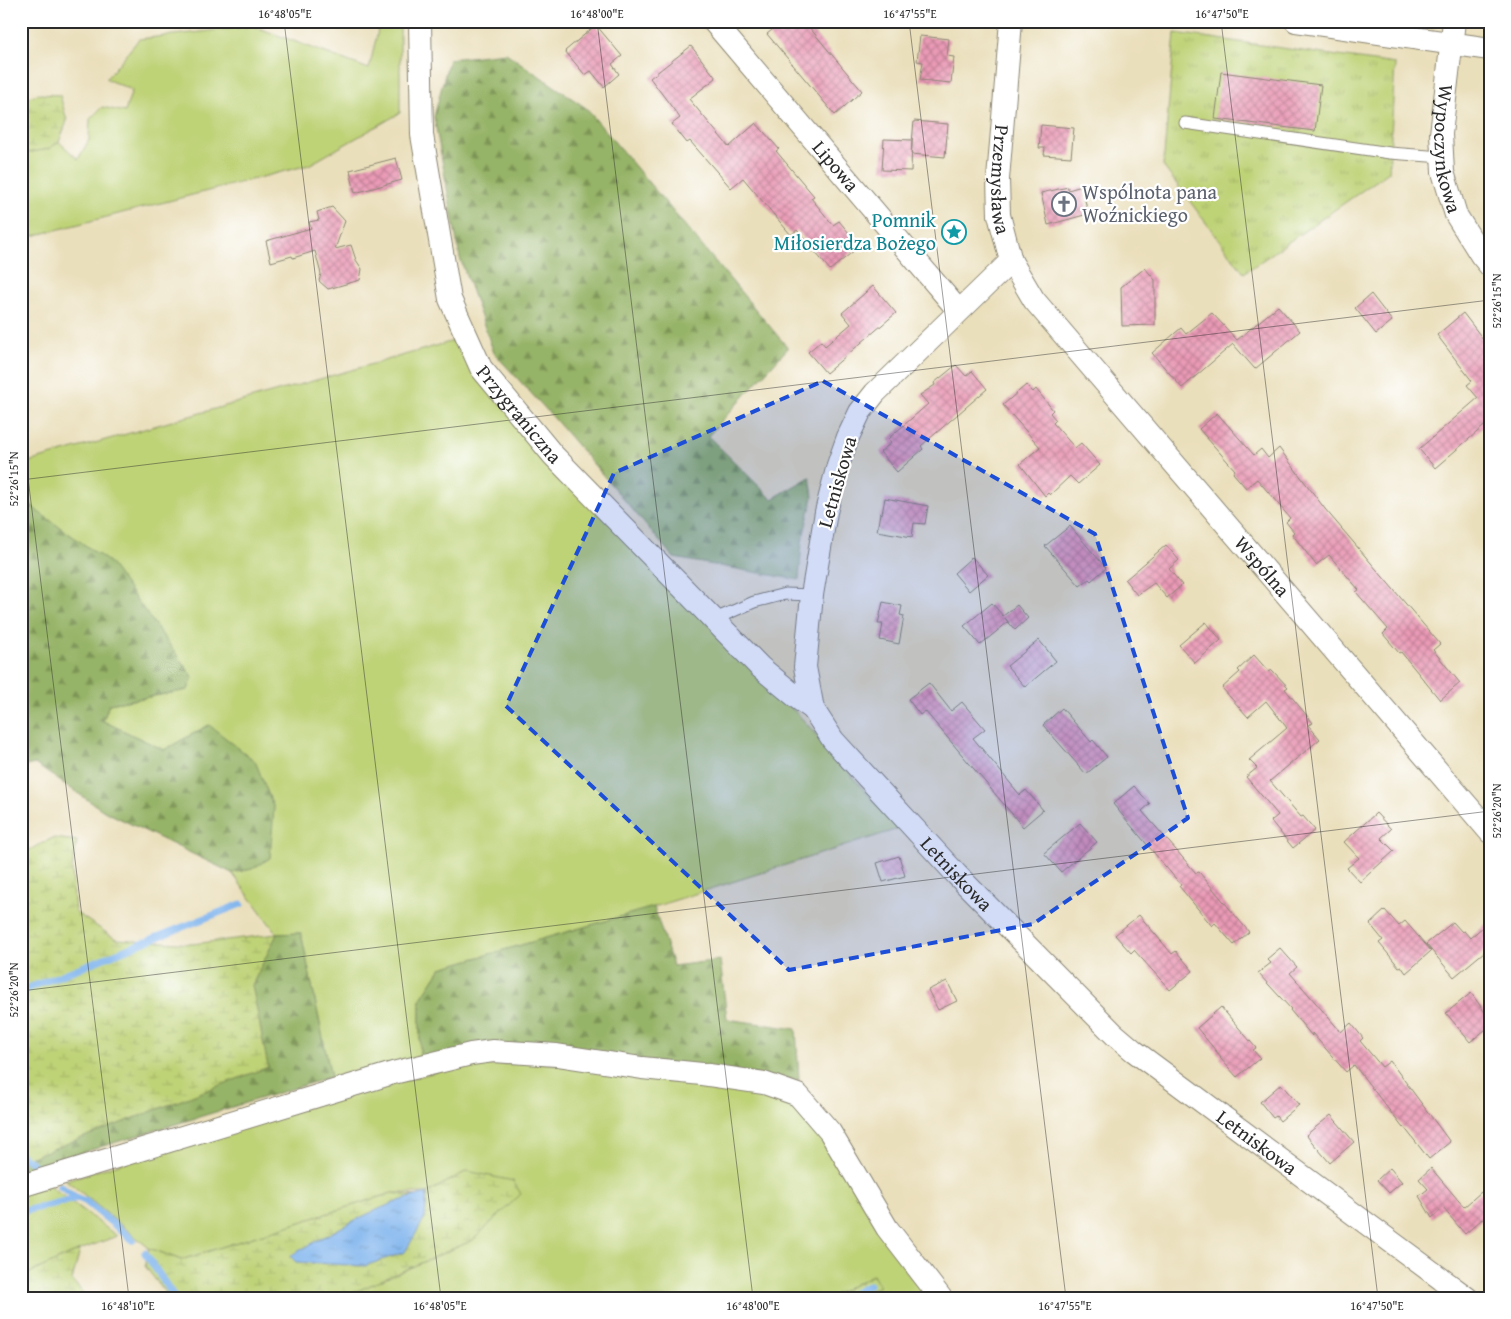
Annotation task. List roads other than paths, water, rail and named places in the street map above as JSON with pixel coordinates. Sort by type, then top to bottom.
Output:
[{"type":"street","name":"Przygraniczna","points":[[420,21],[422,135],[450,299],[481,368],[553,455],[760,667],[813,709]]},
{"type":"street","name":"Lipowa","points":[[713,21],[958,310]]},
{"type":"street","name":"Przemysława","points":[[1011,21],[998,179],[999,215],[1011,261],[1034,300]]},
{"type":"street","points":[[1296,21],[1453,32],[1490,49]]},
{"type":"street","name":"Wypoczynkowa","points":[[1453,32],[1441,134],[1443,172],[1456,215],[1490,266]]},
{"type":"street","name":"Letniskowa","points":[[1011,261],[874,393],[860,412],[848,438],[838,465],[826,512],[812,595],[805,667],[813,709],[833,740],[957,875],[1114,1034],[1134,1051],[1467,1298]]},
{"type":"street","name":"Wspólna","points":[[1034,300],[1490,832]]},
{"type":"street","points":[[21,1186],[393,1073],[454,1058],[493,1051],[557,1055],[764,1083],[798,1096],[830,1132],[887,1228],[941,1298]]},
{"type":"lane","points":[[1185,123],[1390,153],[1442,157]]},
{"type":"lane","points":[[715,619],[754,602],[784,594],[812,595]]},
{"type":"water","points":[[427,1193],[425,1218],[405,1252],[365,1266],[296,1262],[290,1256],[373,1211]]},
{"type":"waterway","points":[[21,991],[241,904]]},
{"type":"waterway","points":[[21,1155],[43,1171]]},
{"type":"waterway","points":[[60,1186],[77,1198]]},
{"type":"waterway","points":[[21,1212],[77,1198],[85,1201],[133,1240]]},
{"type":"waterway","points":[[145,1253],[175,1298]]},
{"type":"waterway","points":[[845,1298],[869,1285]]},
{"type":"place","name":"Wspólnota pana Woźnickiego","points":[[1064,204]]},
{"type":"place","name":"Pomnik Miłosierdza Bożego","points":[[954,232]]}]
